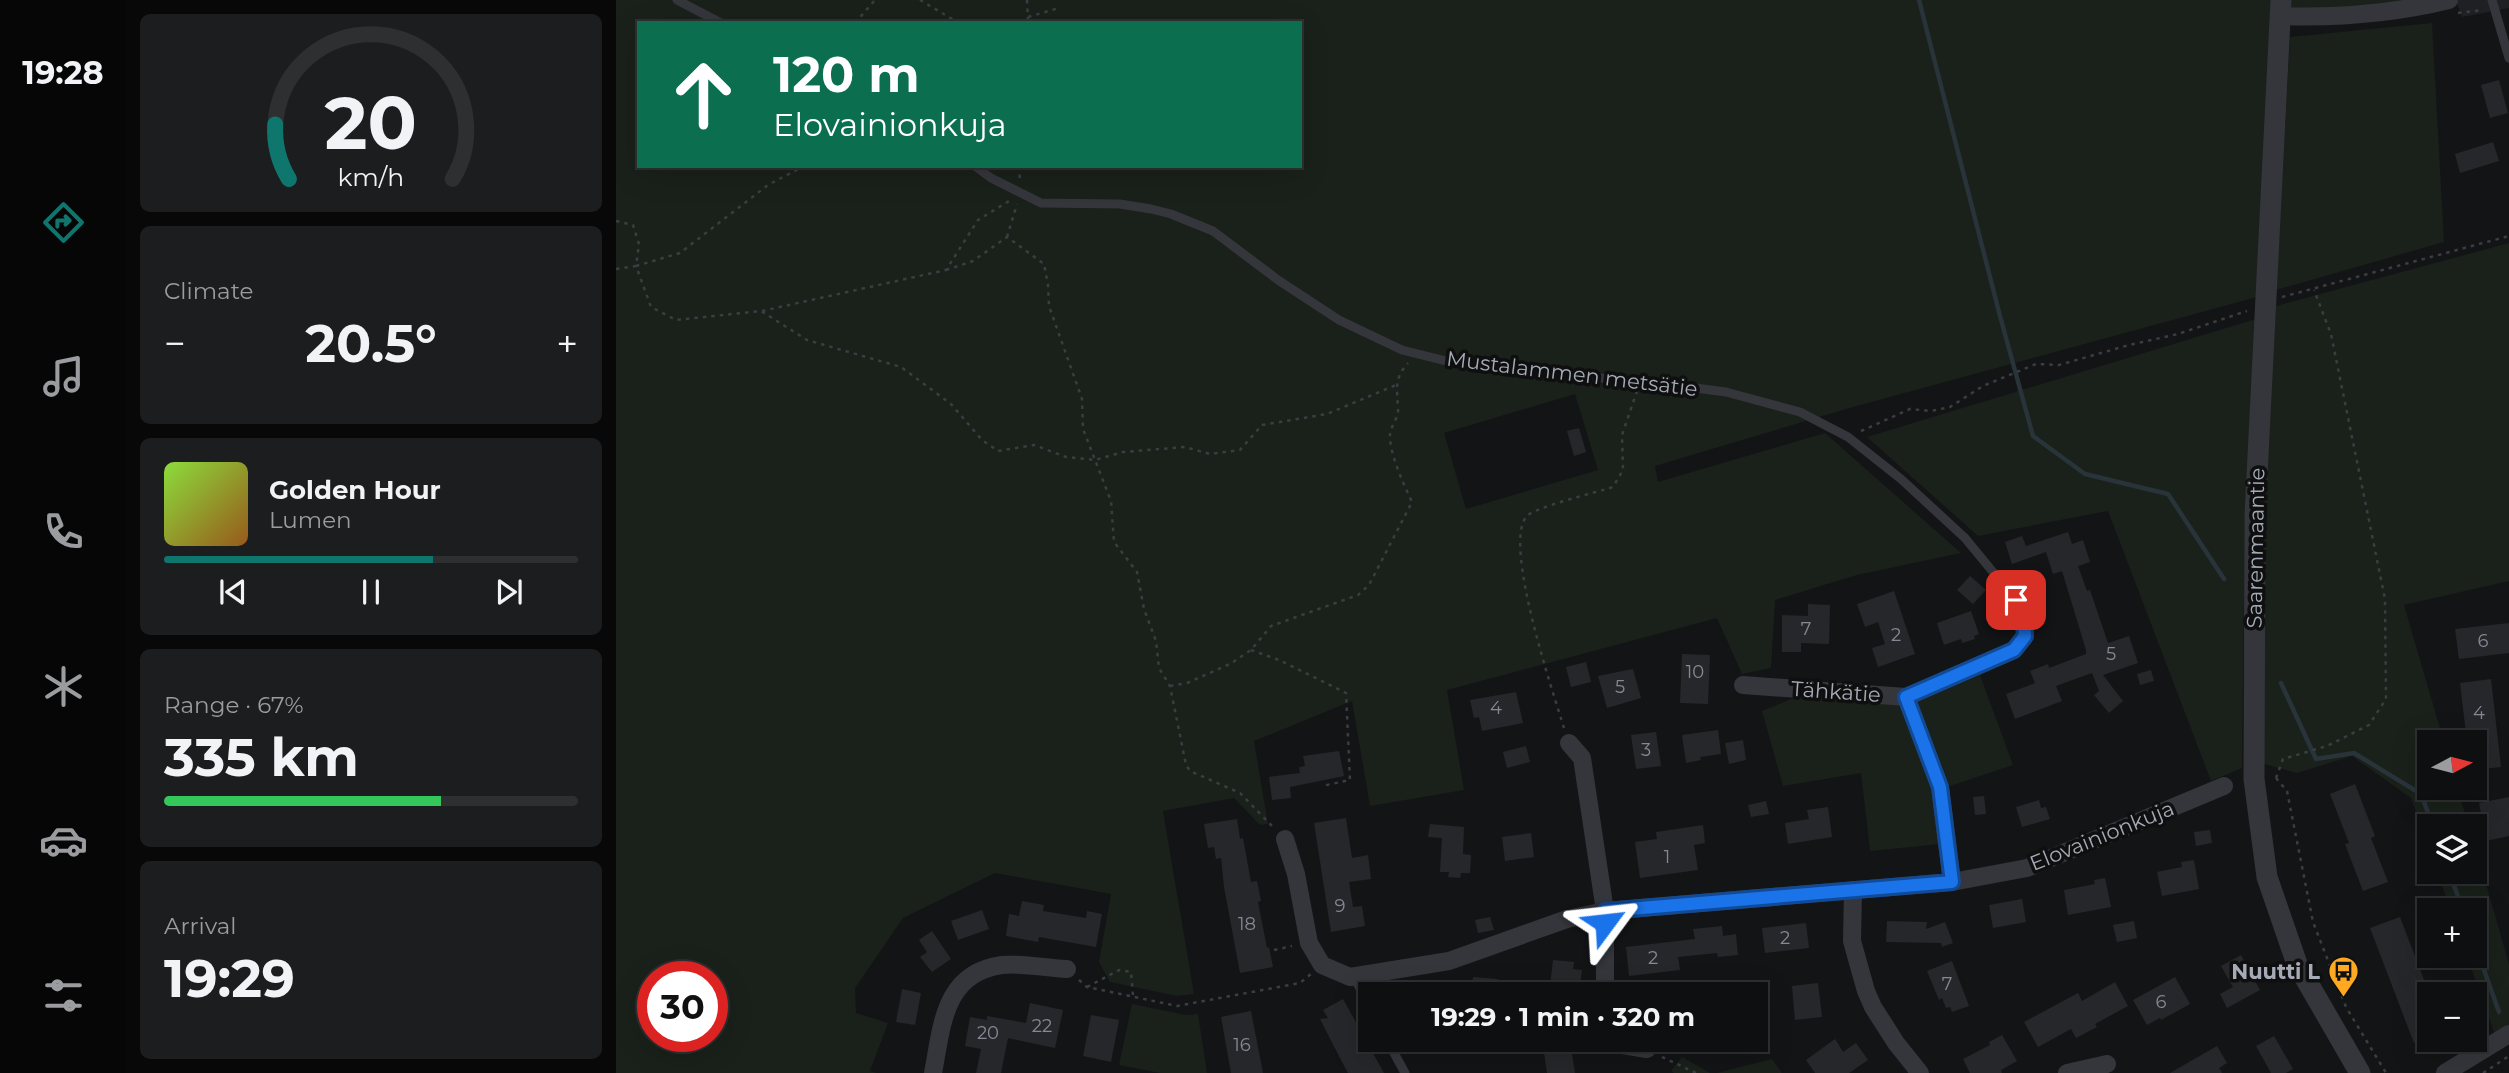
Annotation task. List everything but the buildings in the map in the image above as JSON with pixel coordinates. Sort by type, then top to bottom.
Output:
[{"type":"street","points":[[2281,8],[2338,17],[2381,14],[2449,0]]},
{"type":"street","name":"Saarenmaantie","points":[[2281,8],[2255,515],[2254,779],[2267,877],[2297,964],[2360,1073]]},
{"type":"street","points":[[1906,697],[2014,650],[2025,636],[2024,620],[2016,600]]},
{"type":"street","name":"Tähkätie","points":[[1742,685],[1906,697],[1940,787],[1952,882]]},
{"type":"street","points":[[1569,743],[1582,758],[1605,911],[1605,982]]},
{"type":"street","name":"Elovainionkuja","points":[[1354,977],[1449,961],[1567,919],[1605,911],[1952,882],[2027,868],[2224,786]]},
{"type":"street","points":[[1285,839],[1296,874],[1309,943],[1322,965],[1354,977]]},
{"type":"street","points":[[1853,890],[1852,941],[1866,991],[1896,1043],[1920,1073]]},
{"type":"street","points":[[933,1073],[942,1020],[953,992],[972,975],[1002,965],[1067,969]]},
{"type":"street","points":[[2445,1073],[2509,1034]]},
{"type":"street","points":[[2067,1073],[2107,1064]]},
{"type":"lane","points":[[677,0],[717,21]]},
{"type":"lane","points":[[2492,0],[2509,58]]},
{"type":"lane","name":"Mustalammen metsätie","points":[[978,168],[1020,194],[1041,203],[1120,204],[1151,209],[1213,231],[1278,280],[1339,320],[1402,350],[1446,361],[1726,392],[1800,412],[1848,437],[1901,479],[1965,538],[2016,600]]},
{"type":"lane","points":[[1354,977],[1358,985]]},
{"type":"lane","points":[[1394,1052],[1405,1073]]},
{"type":"path","points":[[857,21],[875,0]]},
{"type":"path","points":[[920,0],[956,21]]},
{"type":"path","points":[[1027,0],[1028,21]]},
{"type":"path","points":[[1028,17],[1059,8]]},
{"type":"path","points":[[616,269],[680,253],[768,185],[800,168]]},
{"type":"path","points":[[616,221],[633,225],[639,244],[636,266],[651,307],[676,320],[761,311],[947,270],[973,261],[1007,237],[1020,194]]},
{"type":"path","points":[[947,270],[978,220],[1020,194]]},
{"type":"path","points":[[1848,437],[1889,416],[1910,409],[1931,411],[1950,407],[1983,386],[2036,363],[2059,365],[2178,334],[2248,311],[2266,300],[2314,290],[2509,236]]},
{"type":"path","points":[[1007,237],[1044,264],[1049,306],[1082,399],[1083,429],[1111,501],[1114,542],[1137,572],[1144,609],[1156,641],[1159,668],[1170,686],[1186,765],[1190,771],[1240,793],[1285,839]]},
{"type":"path","points":[[2276,778],[2283,760],[2301,752],[2327,746],[2369,725],[2386,699],[2385,599],[2331,334],[2314,290]]},
{"type":"path","points":[[761,311],[807,340],[901,367],[951,404],[982,440],[998,451],[1034,445],[1066,457],[1095,460],[1122,452],[1185,447],[1210,454],[1240,450],[1262,425],[1327,414],[1396,385]]},
{"type":"path","points":[[1170,686],[1187,683],[1219,669],[1251,650],[1271,626],[1358,595],[1369,585],[1412,502],[1397,467],[1390,434],[1398,412],[1396,385],[1400,372],[1417,354]]},
{"type":"path","points":[[1569,743],[1546,672],[1523,580],[1520,527],[1528,514],[1614,487],[1623,470],[1622,435],[1641,381]]},
{"type":"path","points":[[1251,650],[1279,660],[1346,693],[1350,780],[1322,786]]},
{"type":"path","points":[[2254,779],[2276,778]]},
{"type":"path","points":[[2276,778],[2287,791],[2313,922],[2346,1007],[2386,1073]]},
{"type":"path","points":[[1274,950],[1309,943]]},
{"type":"path","points":[[1067,969],[1087,987],[1177,1006],[1300,983],[1322,965]]},
{"type":"path","points":[[1087,987],[1119,970],[1131,972],[1133,997]]},
{"type":"path","points":[[1653,1052],[1696,1073]]},
{"type":"path","points":[[2483,1073],[2509,1056]]},
{"type":"shaded area","points":[[616,0],[2412,0],[2332,9],[2274,8],[2257,297],[1853,407],[1655,466],[1658,482],[1825,433],[1961,553],[1857,575],[1775,600],[1771,668],[1742,674],[1717,618],[1447,690],[1464,790],[1370,806],[1352,701],[1254,741],[1268,824],[1260,825],[1234,798],[1163,811],[1194,994],[1177,996],[1110,982],[1099,962],[1111,894],[995,873],[903,918],[855,988],[856,1013],[888,1023],[870,1071],[877,1073],[616,1073]],"holes":[[[1575,394],[1598,470],[1466,509],[1444,433]]]},
{"type":"shaded area","points":[[2456,0],[2509,0],[2509,8],[2462,17]]},
{"type":"shaded area","points":[[2432,23],[2444,242],[2276,290],[2290,37]]},
{"type":"shaded area","points":[[2509,243],[2509,581],[2404,605],[2440,730],[2417,730],[2417,800],[2461,800],[2465,814],[2417,815],[2411,798],[2352,756],[2297,773],[2264,764],[2263,518],[2276,306]]},
{"type":"shaded area","points":[[2256,319],[2245,512],[2242,768],[2211,781],[2108,511],[1978,536],[1867,437]]},
{"type":"shaded area","points":[[1980,675],[2013,765],[1950,786],[1917,702]]},
{"type":"shaded area","points":[[1794,698],[1899,705],[1934,789],[1940,844],[1870,851],[1861,773],[1783,786],[1762,711]]},
{"type":"shaded area","points":[[2441,884],[2486,884],[2509,964],[2509,1026],[2495,1035],[2487,1012],[2487,982],[2476,982],[2471,968],[2487,968],[2487,898],[2447,898]]},
{"type":"shaded area","points":[[1132,1004],[1186,1015],[1198,1014],[1207,1073],[1160,1073],[1119,1065]]},
{"type":"shaded area","points":[[1682,1057],[1710,1073],[1674,1073],[1671,1071]]},
{"type":"shaded area","points":[[1772,1059],[1782,1073],[1717,1073]]},
{"type":"waterway","points":[[1919,0],[2033,436],[2085,474],[2168,494],[2224,579]]},
{"type":"waterway","points":[[2281,683],[2316,759],[2354,753],[2421,794],[2428,814]]},
{"type":"waterway","points":[[2453,884],[2459,898]]},
{"type":"waterway","points":[[2483,968],[2499,1012]]},
{"type":"place","name":"Nuutti L","points":[[2343,999]]},
{"type":"route","points":[[1605,923],[1605,911],[1952,882],[1940,787],[1906,697],[2014,650],[2025,636],[2024,620],[2016,600]]}]
